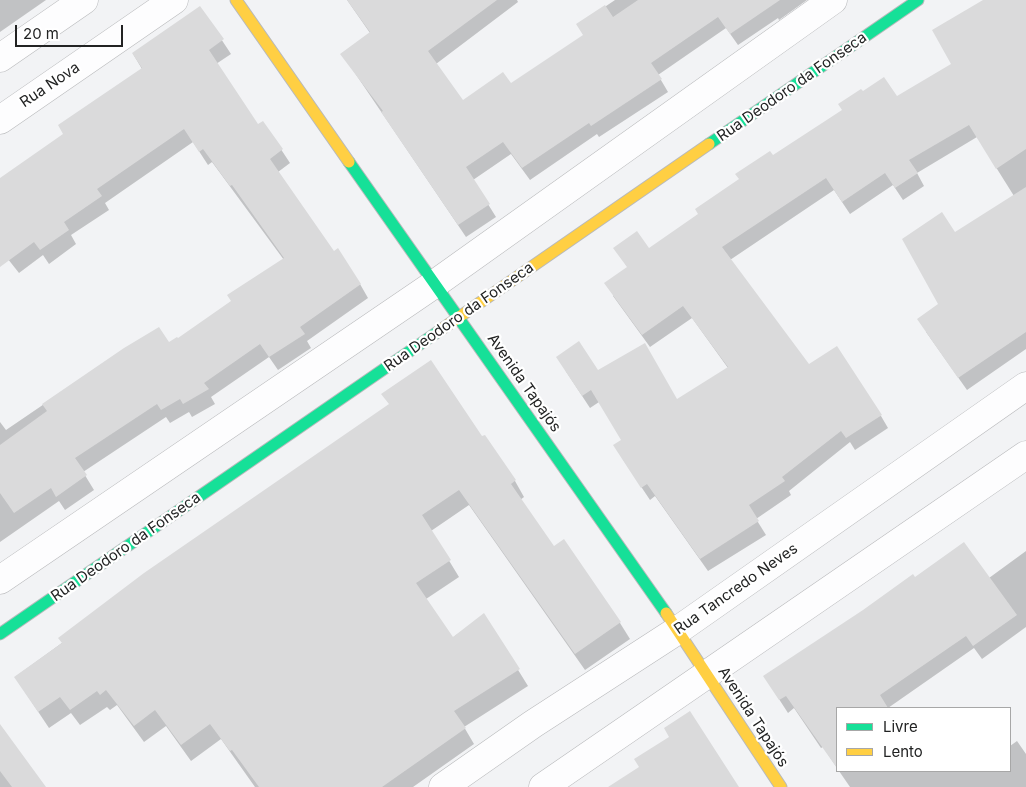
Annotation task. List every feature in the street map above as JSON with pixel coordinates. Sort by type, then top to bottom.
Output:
[{"type":"street","points":[[0,58],[84,0]]},
{"type":"street","name":"Rua Nova","points":[[0,120],[174,0]]},
{"type":"street","name":"Avenida Tapajós","points":[[236,0],[678,630],[781,787]]},
{"type":"street","points":[[0,580],[436,284],[833,0]]},
{"type":"street","name":"Rua Deodoro da Fonseca","points":[[0,634],[918,0]]},
{"type":"street","name":"Rua Tancredo Neves","points":[[443,787],[533,724],[678,630],[1026,386]]},
{"type":"street","points":[[543,787],[1026,455]]},
{"type":"building","points":[[347,0],[497,0],[428,51],[463,100],[503,72],[511,83],[583,35],[576,24],[605,5],[613,17],[638,0],[780,0],[730,34],[718,17],[651,63],[662,79],[591,126],[589,123],[522,168],[503,142],[466,167],[490,204],[458,225],[381,112],[383,111],[340,54],[370,32]]},
{"type":"building","points":[[983,0],[1026,0],[1026,149],[996,169],[969,125],[909,160],[918,173],[895,188],[885,173],[842,202],[826,178],[722,247],[809,364],[837,346],[882,415],[846,438],[841,431],[782,477],[785,481],[749,505],[759,521],[700,559],[647,484],[641,488],[613,445],[621,440],[591,390],[582,396],[556,357],[579,341],[598,370],[645,343],[677,399],[728,367],[683,306],[642,335],[604,283],[627,267],[613,248],[637,231],[649,248],[698,214],[695,209],[739,179],[735,174],[770,151],[773,155],[842,110],[838,104],[861,89],[863,91],[884,77],[897,96],[951,64],[932,30]]},
{"type":"building","points":[[200,6],[224,39],[209,50],[258,124],[263,121],[283,149],[270,159],[334,251],[338,248],[361,284],[300,327],[305,334],[269,357],[260,344],[204,383],[209,389],[183,404],[180,399],[161,410],[157,404],[75,458],[87,475],[56,497],[51,488],[14,513],[0,493],[0,445],[47,411],[42,404],[124,348],[159,327],[169,342],[178,338],[231,301],[227,295],[284,258],[232,185],[230,186],[203,149],[199,152],[184,129],[97,189],[102,196],[64,222],[69,230],[40,250],[34,242],[0,267],[0,178],[63,134],[58,125],[142,68],[132,53]]},
{"type":"building","points":[[1026,187],[1026,332],[958,378],[917,319],[938,304],[902,239],[942,212],[955,232]]},
{"type":"building","points":[[431,360],[482,436],[485,435],[516,480],[511,484],[554,546],[564,539],[621,622],[575,654],[459,490],[422,515],[451,560],[416,583],[453,637],[484,613],[520,669],[454,711],[466,728],[382,787],[259,787],[210,724],[181,745],[155,710],[134,726],[106,690],[100,695],[97,691],[70,710],[60,697],[38,712],[14,677],[62,643],[58,638],[144,573],[389,404],[381,394]]},
{"type":"building","points":[[964,542],[1017,615],[973,646],[966,636],[880,695],[887,707],[836,707],[836,767],[786,696],[779,700],[763,676],[863,610],[913,574],[915,577]]},
{"type":"building","points":[[690,711],[739,787],[608,787],[639,767],[634,759],[669,737],[664,728]]},
{"type":"building","points":[[0,724],[46,787],[12,787],[0,771]]},
{"type":"traffic: fast","points":[[709,144],[918,0]]},
{"type":"traffic: fast","points":[[349,162],[666,613]]},
{"type":"traffic: fast","points":[[0,634],[439,331]]},
{"type":"traffic: slow","points":[[236,0],[349,162]]},
{"type":"traffic: slow","points":[[439,331],[709,144]]},
{"type":"traffic: slow","points":[[666,613],[781,787]]}]
